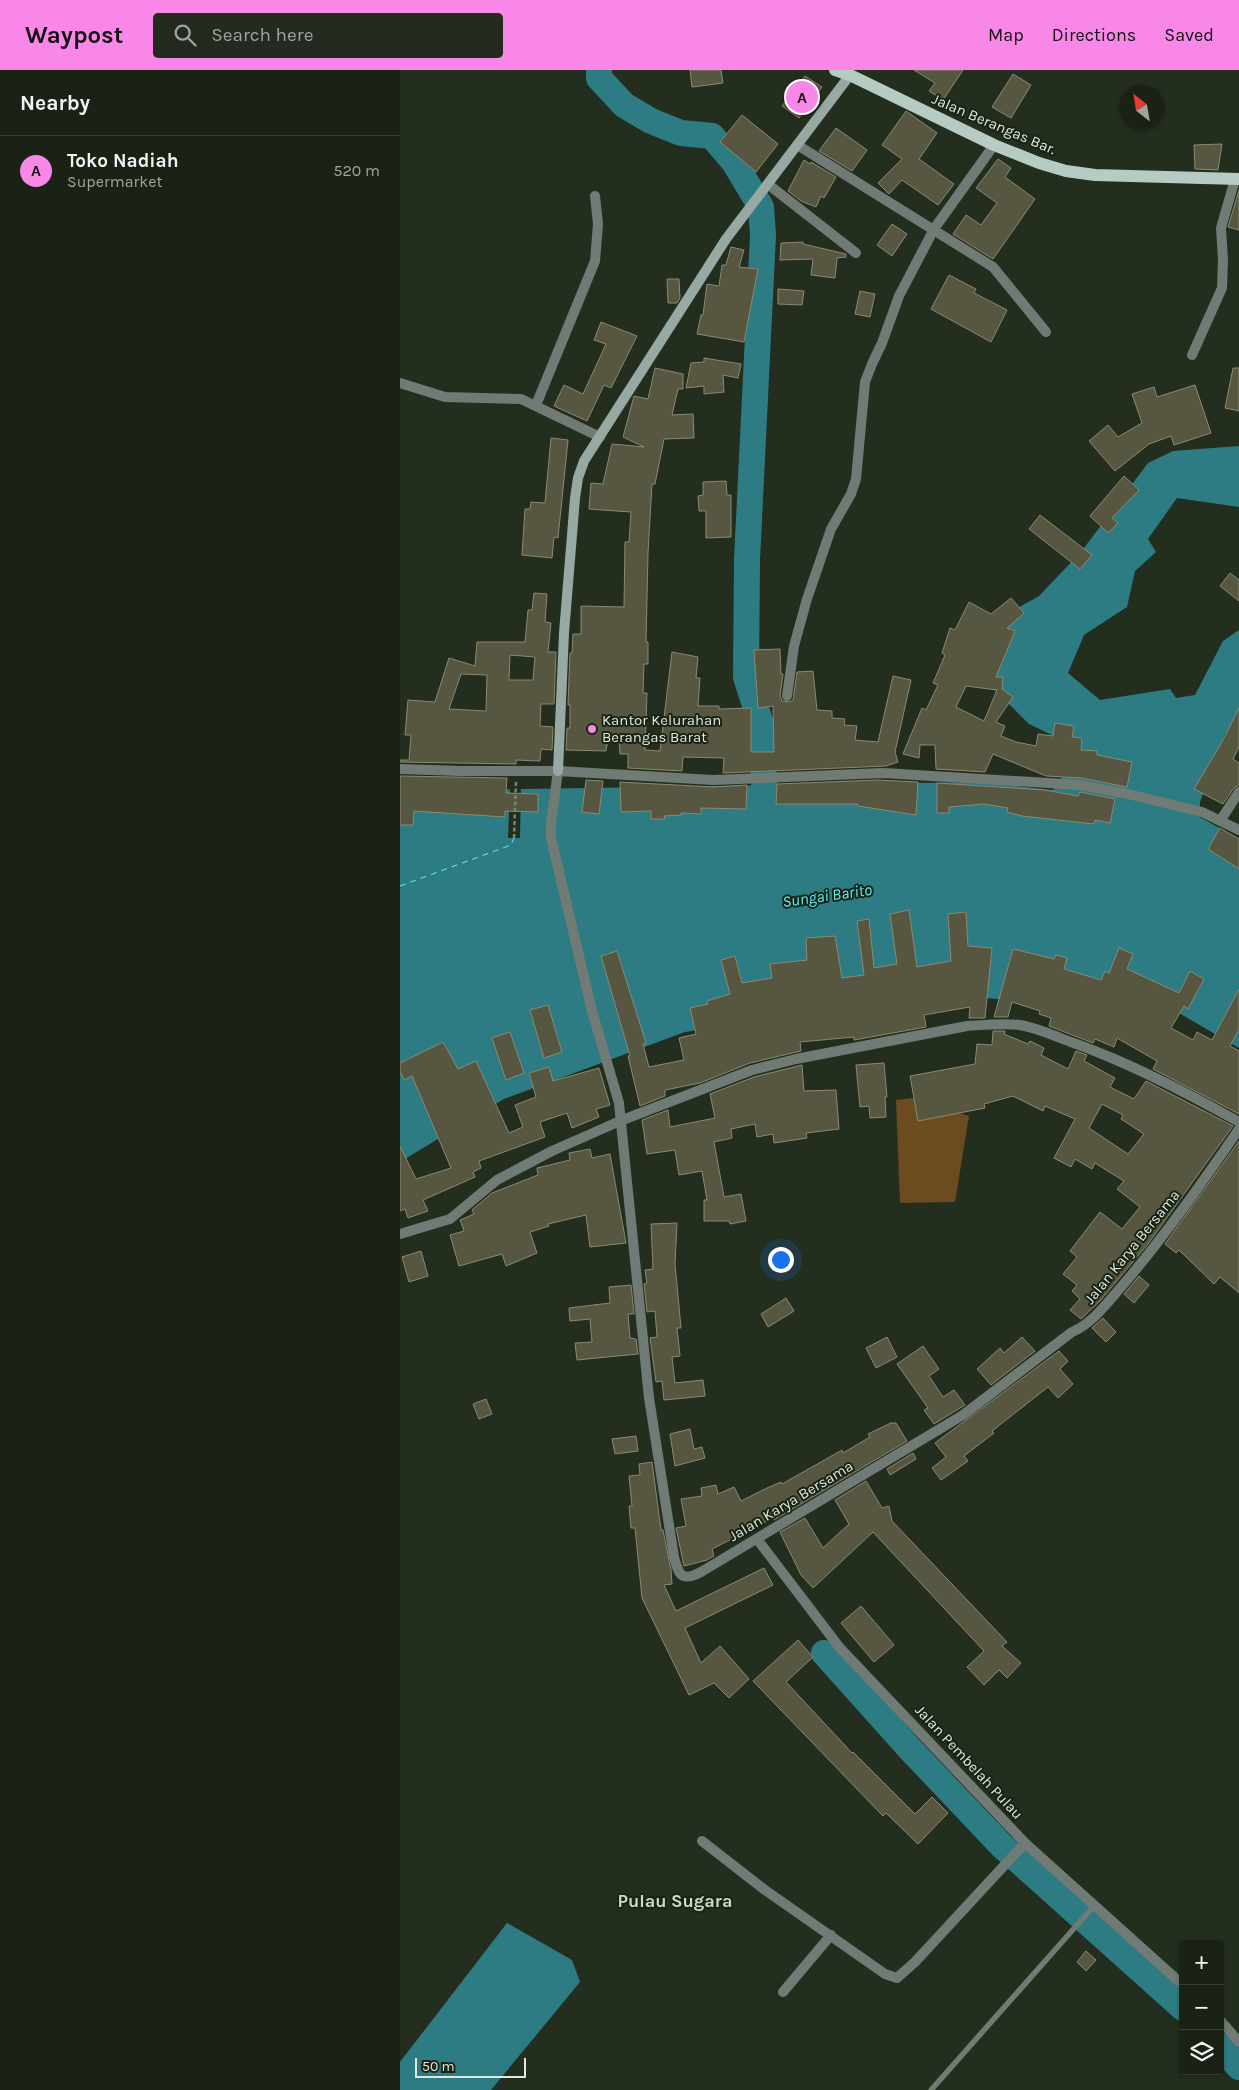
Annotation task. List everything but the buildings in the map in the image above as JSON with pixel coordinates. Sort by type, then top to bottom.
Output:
[{"type":"main road","name":"Jalan Berangas Bar.","points":[[835,70],[852,73],[994,145],[1066,171],[1095,175],[1237,179]]},
{"type":"street","points":[[620,1121],[619,1103],[592,1011],[551,838],[558,775],[564,633],[578,478],[584,461],[726,239],[799,146],[852,73]]},
{"type":"street","points":[[787,696],[794,646],[807,599],[831,529],[851,494],[856,479],[865,382],[899,296],[934,229],[994,145]]},
{"type":"street","points":[[799,146],[993,267],[1046,332]]},
{"type":"street","points":[[1192,355],[1222,288],[1221,228],[1237,179]]},
{"type":"street","points":[[769,184],[856,253]]},
{"type":"street","points":[[536,405],[595,261],[598,224],[595,196]]},
{"type":"street","points":[[400,383],[445,396],[521,399],[600,437]]},
{"type":"street","points":[[400,768],[713,780],[883,773],[1080,785],[1128,794],[1202,812],[1239,830]]},
{"type":"street","points":[[1220,821],[1239,792]]},
{"type":"street","points":[[400,1234],[450,1219],[497,1180],[552,1150],[620,1121],[774,1064],[967,1026],[992,1024],[1020,1025],[1108,1055],[1172,1084],[1239,1122]]},
{"type":"street","name":"Jalan Karya Bersama","points":[[620,1121],[649,1398],[663,1495],[678,1571],[683,1576],[692,1577],[963,1415],[1072,1332],[1082,1328],[1094,1318],[1146,1258],[1188,1204],[1239,1130]]},
{"type":"street","name":"Jalan Pembelah Pulau","points":[[757,1538],[840,1648],[1025,1843],[1092,1909],[1179,1982]]},
{"type":"street","points":[[702,1841],[765,1890],[885,1974],[897,1978],[1025,1843]]},
{"type":"street","points":[[783,1992],[831,1935]]},
{"type":"street","points":[[1224,2025],[1239,2042]]},
{"type":"lane","points":[[931,2090],[1092,1909]]},
{"type":"path","points":[[514,838],[516,771]]},
{"type":"shaded area","points":[[914,1098],[969,1116],[955,1202],[900,1203],[896,1100]]},
{"type":"water","name":"Sungai Barito","points":[[1239,446],[1239,507],[1177,498],[1148,539],[1156,552],[1135,571],[1127,607],[1084,635],[1068,673],[1100,700],[1170,689],[1176,698],[1195,695],[1223,641],[1239,630],[1239,726],[1225,734],[1200,802],[1200,817],[1239,839],[1239,1048],[1179,1013],[958,996],[862,1004],[685,1032],[504,1099],[400,1162],[400,791],[979,782],[1053,790],[1081,749],[1029,724],[994,689],[1000,618],[1039,596],[1081,552],[1148,463],[1173,451]]},
{"type":"water","points":[[507,1923],[572,1960],[580,1982],[491,2090],[400,2090],[400,2062]]},
{"type":"pier","points":[[510,786],[521,786],[520,838],[508,838]]},
{"type":"waterway","points":[[599,70],[599,78],[624,105],[651,121],[681,133],[712,136],[734,162],[761,207],[763,235],[747,560],[746,677],[761,724],[766,822]]},
{"type":"waterway","points":[[824,1653],[910,1749],[1002,1846],[1179,2004]]},
{"type":"waterway","points":[[1224,2050],[1239,2067]]},
{"type":"ferry route","points":[[400,886],[511,845],[514,838]]},
{"type":"place","name":"Toko Nadiah","points":[[802,97]]},
{"type":"place","name":"Kantor Kelurahan Berangas Barat","points":[[592,729]]},
{"type":"district","name":"Pulau Sugara","points":[[675,1901]]}]
